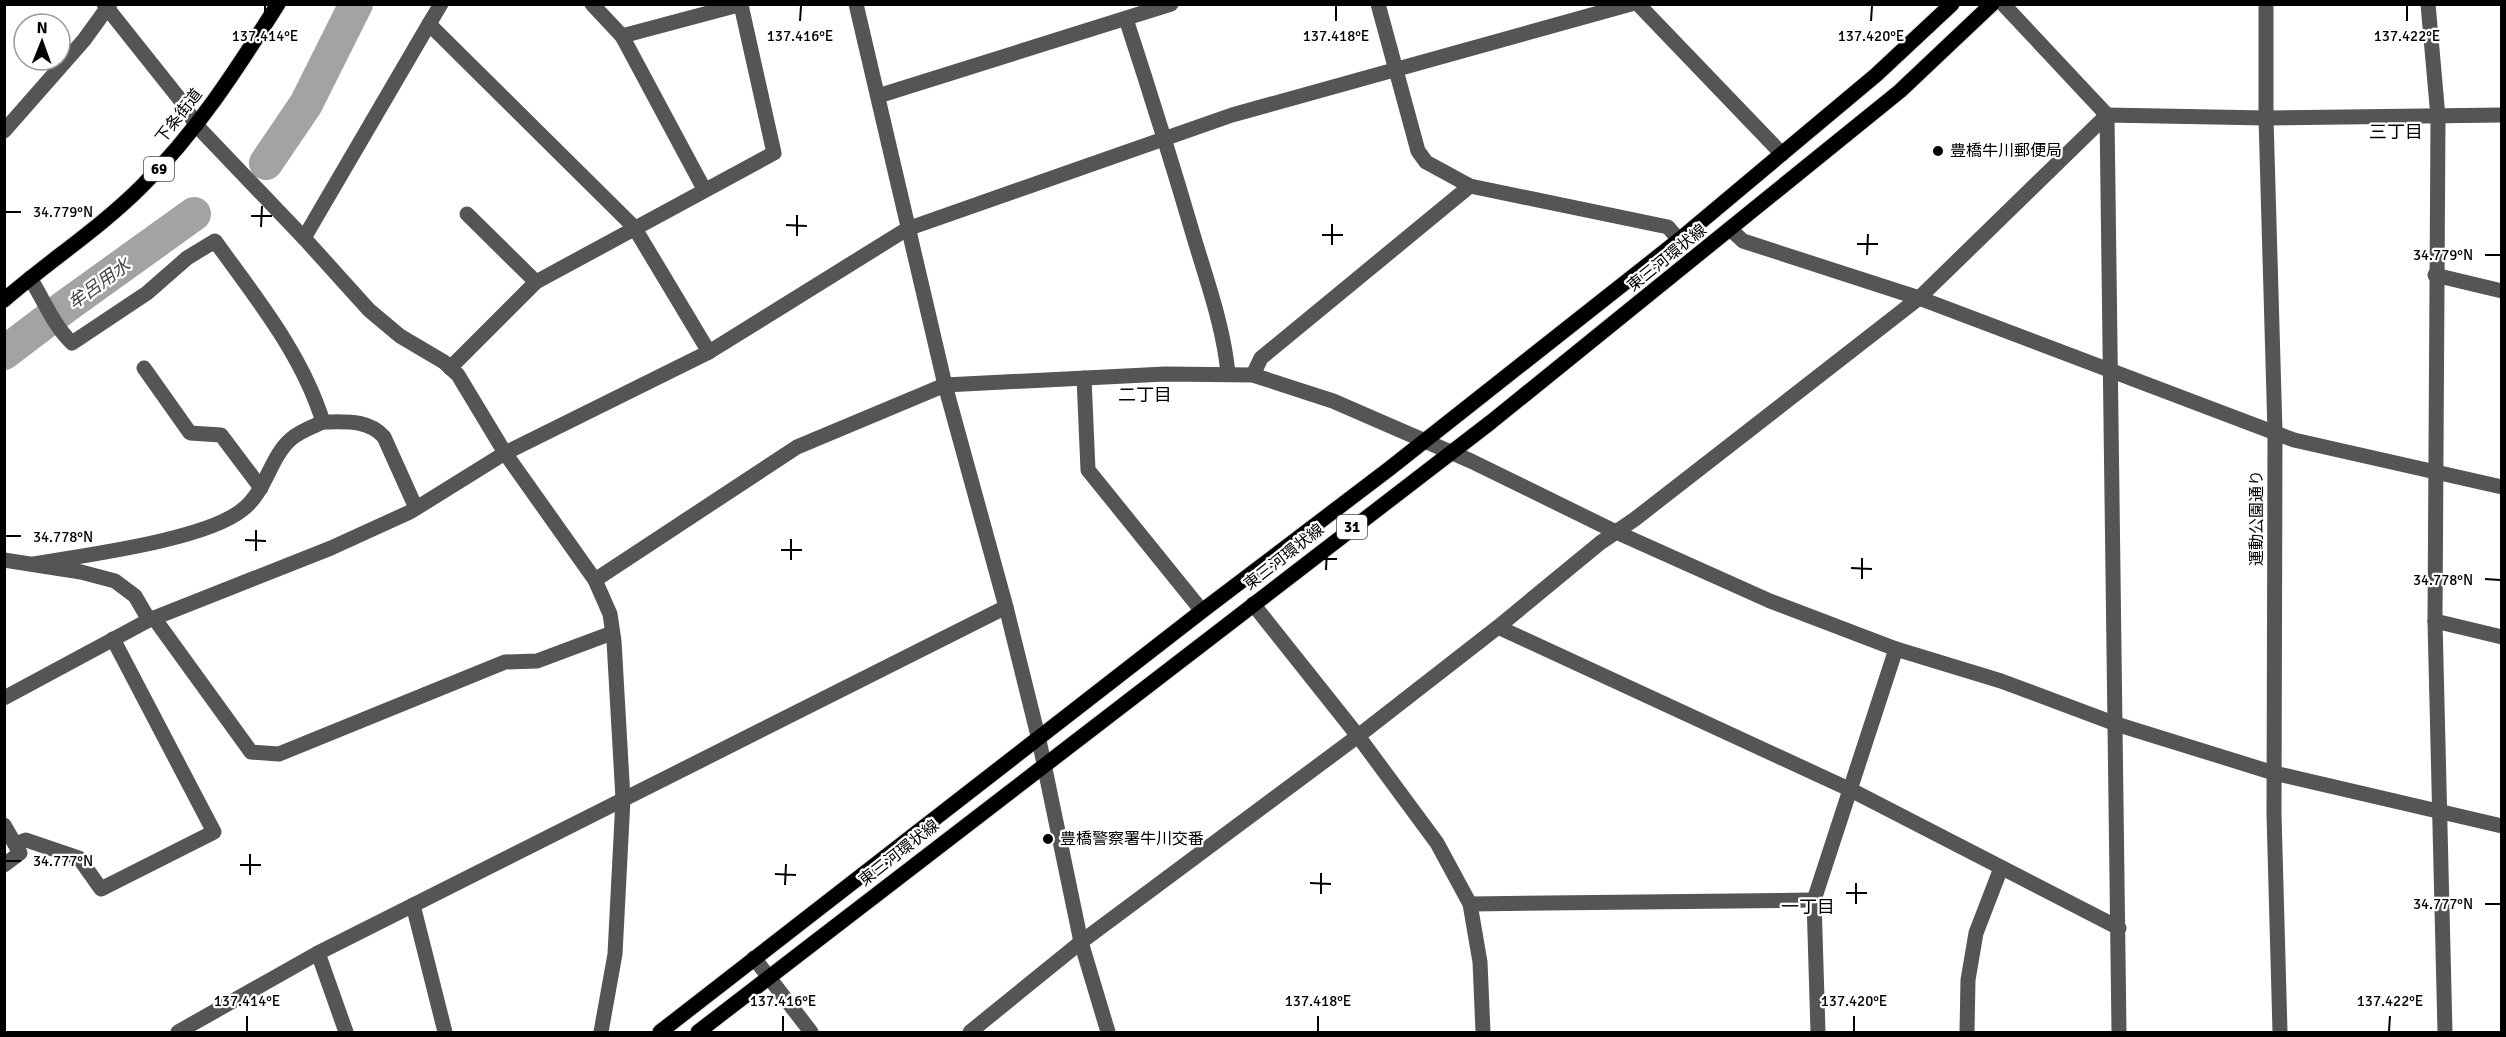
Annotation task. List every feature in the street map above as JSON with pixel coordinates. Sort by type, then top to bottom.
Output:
[{"type":"main road","name":"下条街道","points":[[4,300],[118,209],[166,162],[196,125],[278,4]]},
{"type":"main road","name":"東三河環状線","points":[[660,1032],[1039,740],[1202,611],[1425,441],[1679,240],[1876,75],[1952,4]]},
{"type":"main road","name":"東三河環状線","points":[[698,1032],[1451,452],[1730,230],[1900,91],[1992,4]]},
{"type":"street","points":[[304,238],[441,4]]},
{"type":"street","points":[[592,4],[622,36],[704,189]]},
{"type":"street","points":[[856,4],[945,385],[1006,607],[1039,740],[1081,942],[1108,1032]]},
{"type":"street","points":[[878,96],[1171,4]]},
{"type":"street","points":[[1378,4],[1418,151],[1426,162],[1470,186],[1668,227],[1679,240]]},
{"type":"street","points":[[4,698],[152,619],[331,548],[416,508],[505,453],[709,352],[907,229],[1165,137],[1631,4]]},
{"type":"street","points":[[1638,4],[1782,154]]},
{"type":"street","points":[[2003,4],[2107,115],[2119,1032]]},
{"type":"street","name":"運動公園通り","points":[[2266,4],[2266,118],[2276,432],[2274,773],[2280,1032]]},
{"type":"street","points":[[2428,4],[2438,117],[2434,471],[2445,1032]]},
{"type":"street","points":[[450,368],[536,282],[774,153],[741,5],[622,36]]},
{"type":"street","points":[[4,131],[84,40],[106,9],[182,102],[196,125],[369,310],[400,336],[458,375],[505,453],[595,580],[610,614],[623,799],[615,954],[601,1032]]},
{"type":"street","points":[[1126,19],[1165,137],[1204,272],[1226,356],[1228,374]]},
{"type":"street","points":[[429,24],[634,227],[709,352]]},
{"type":"street","points":[[970,1032],[1081,942],[1358,736],[1616,531],[1635,519],[1919,298],[2107,115],[2266,118],[2502,115]]},
{"type":"street","points":[[1253,375],[1261,358],[1470,186]]},
{"type":"street","points":[[466,214],[536,282]]},
{"type":"street","points":[[1730,230],[1743,241],[1919,298],[2112,369],[2294,440],[2502,487]]},
{"type":"street","points":[[30,278],[59,331],[72,343],[147,293],[187,258],[215,241],[269,316],[297,361],[323,422]]},
{"type":"street","points":[[2435,275],[2502,291]]},
{"type":"street","points":[[144,368],[190,433],[221,435],[261,488]]},
{"type":"street","points":[[595,580],[797,447],[945,385],[1084,378],[1253,375],[1333,401],[1451,452],[1770,601],[1896,649],[2001,681],[2116,724],[2274,773],[2502,826]]},
{"type":"street","points":[[1084,378],[1088,470],[1202,611]]},
{"type":"street","points":[[34,564],[145,543],[222,523],[243,510],[261,488],[280,451],[291,439],[323,422],[366,424],[377,429],[384,437],[416,508]]},
{"type":"street","points":[[4,560],[115,581],[135,596],[251,752],[279,753],[505,662],[537,661],[612,633]]},
{"type":"street","points":[[1252,604],[1358,736],[1437,843],[1470,904],[1480,962],[1483,1032]]},
{"type":"street","points":[[178,1032],[318,953],[1006,607]]},
{"type":"street","points":[[2436,621],[2502,637]]},
{"type":"street","points":[[1498,627],[1851,790],[2119,928]]},
{"type":"street","points":[[15,844],[26,840],[79,858],[101,889],[214,832],[113,639]]},
{"type":"street","points":[[1818,1032],[1814,900],[1896,649]]},
{"type":"street","points":[[4,825],[20,853],[4,865]]},
{"type":"street","points":[[1967,1032],[1968,980],[1976,933],[2001,868]]},
{"type":"street","points":[[1470,904],[1814,900]]},
{"type":"street","points":[[413,905],[445,1032]]},
{"type":"street","points":[[318,953],[346,1032]]},
{"type":"street","points":[[754,958],[811,1032]]},
{"type":"waterway","name":"牟呂用水","points":[[266,163],[306,104],[356,4]]},
{"type":"waterway","name":"牟呂用水","points":[[4,353],[194,214]]},
{"type":"place","name":"豊橋牛川郵便局","points":[[1938,151]]},
{"type":"place","name":"豊橋警察署牛川交番","points":[[1048,839]]},
{"type":"district","name":"三丁目","points":[[2396,132]]},
{"type":"district","name":"二丁目","points":[[1145,395]]},
{"type":"district","name":"一丁目","points":[[1808,907]]}]
